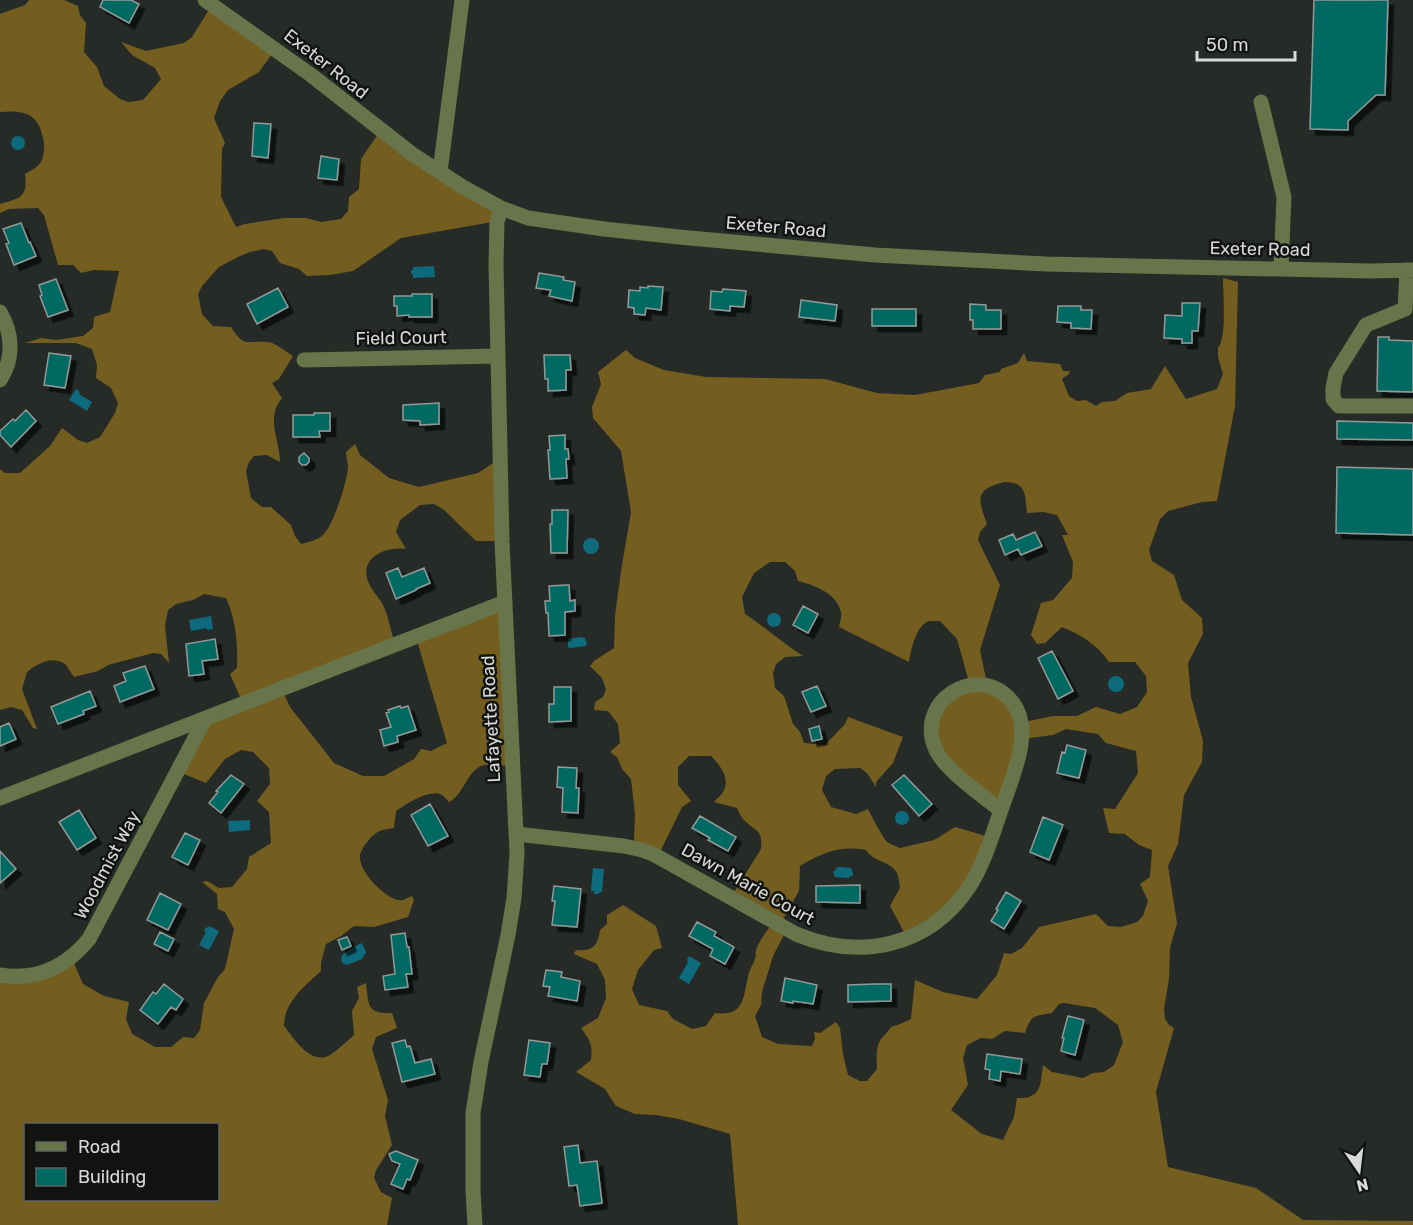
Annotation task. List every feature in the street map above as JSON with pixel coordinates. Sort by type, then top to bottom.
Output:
[{"type":"street","name":"Exeter Road","points":[[205,0],[311,75],[412,154],[501,208],[528,218],[679,237],[875,255],[1046,264],[1410,270]]},
{"type":"street","points":[[440,172],[462,0]]},
{"type":"street","points":[[1261,102],[1284,196],[1281,269]]},
{"type":"street","name":"Lafayette Road","points":[[475,1225],[473,1113],[481,1062],[508,935],[514,898],[517,853],[505,602],[498,356],[496,264],[497,222],[501,208]]},
{"type":"street","points":[[1410,270],[1405,309],[1366,325],[1336,373],[1332,388],[1333,399],[1339,406],[1413,406]]},
{"type":"street","points":[[0,312],[10,334],[11,354],[6,372],[0,380]]},
{"type":"street","name":"Field Court","points":[[304,360],[498,356]]},
{"type":"street","points":[[0,798],[505,602]]},
{"type":"street","name":"Dawn Marie Court","points":[[516,834],[642,850],[796,934],[827,945],[859,948],[907,938],[936,922],[960,899],[977,872],[1016,768],[1021,748],[1021,719],[1014,704],[1003,693],[989,686],[974,685],[958,688],[945,697],[936,710],[931,725],[932,741],[938,754],[947,764],[1000,810]]},
{"type":"street","name":"Woodmist Way","points":[[0,975],[10,977],[40,974],[68,961],[90,939],[205,719]]},
{"type":"shaded area","points":[[29,0],[64,0],[78,6],[80,15],[86,23],[84,52],[97,67],[104,86],[120,99],[128,102],[143,100],[161,79],[155,68],[132,55],[121,42],[146,51],[184,43],[192,37],[210,8],[275,50],[259,72],[228,90],[220,101],[214,118],[225,143],[222,149],[221,197],[236,227],[284,218],[306,218],[321,222],[341,219],[348,211],[349,197],[359,189],[361,159],[380,131],[499,206],[498,221],[401,238],[353,271],[307,276],[299,269],[280,263],[272,251],[264,249],[250,252],[219,267],[198,294],[202,314],[213,326],[231,327],[243,341],[271,343],[293,356],[279,379],[272,383],[282,398],[277,406],[274,421],[280,462],[267,455],[254,456],[246,471],[251,498],[262,507],[271,507],[291,525],[301,544],[321,537],[327,530],[343,492],[348,465],[346,452],[355,444],[360,455],[389,478],[419,487],[478,473],[499,459],[502,541],[476,541],[443,509],[434,504],[420,505],[400,520],[396,532],[406,549],[383,551],[367,565],[368,581],[385,609],[393,637],[391,641],[281,687],[290,707],[334,763],[363,776],[384,776],[414,759],[421,749],[431,751],[447,743],[415,634],[502,607],[512,766],[484,765],[479,767],[454,799],[449,802],[437,793],[412,801],[396,811],[394,828],[380,831],[370,838],[360,856],[364,870],[375,885],[390,897],[403,900],[412,896],[414,900],[408,917],[374,927],[354,926],[326,944],[321,971],[296,995],[285,1017],[284,1026],[297,1043],[308,1053],[321,1058],[331,1054],[354,1035],[352,1011],[359,998],[357,987],[366,983],[370,1007],[373,1010],[392,1013],[397,1028],[376,1037],[372,1049],[388,1100],[385,1116],[392,1145],[376,1170],[374,1178],[381,1192],[392,1198],[387,1225],[0,1225],[0,970],[14,972],[43,966],[70,954],[83,984],[104,996],[129,1002],[126,1019],[132,1034],[155,1047],[171,1047],[183,1037],[194,1038],[200,1030],[204,1003],[225,969],[234,929],[225,912],[218,909],[217,894],[202,882],[207,881],[219,888],[232,887],[247,869],[249,857],[271,843],[269,812],[257,801],[270,784],[269,768],[253,752],[241,750],[225,759],[206,783],[174,770],[193,732],[241,699],[230,674],[237,668],[237,650],[236,632],[226,598],[204,594],[193,600],[176,604],[168,610],[165,626],[169,663],[161,654],[153,653],[74,677],[65,664],[55,660],[31,669],[27,672],[22,689],[37,729],[33,728],[22,710],[11,707],[0,710],[0,469],[5,473],[20,473],[50,446],[62,428],[78,440],[87,443],[100,437],[115,413],[118,403],[111,388],[96,378],[97,365],[92,349],[76,343],[25,343],[41,338],[56,340],[83,336],[93,328],[94,317],[110,312],[119,271],[94,270],[81,273],[73,265],[58,265],[44,215],[38,208],[9,209],[0,213],[0,204],[21,196],[24,192],[25,174],[40,164],[44,141],[34,118],[23,113],[0,112],[0,14],[25,5]]},
{"type":"shaded area","points":[[1223,278],[1238,282],[1235,406],[1217,501],[1202,502],[1168,511],[1160,519],[1149,550],[1152,561],[1174,575],[1182,600],[1202,618],[1203,634],[1188,663],[1191,697],[1203,741],[1202,762],[1184,795],[1178,844],[1168,866],[1177,923],[1170,948],[1169,979],[1164,1009],[1165,1019],[1174,1028],[1156,1092],[1168,1167],[1256,1188],[1303,1220],[1413,1221],[1413,1225],[738,1225],[730,1134],[679,1119],[635,1114],[616,1106],[605,1089],[576,1072],[591,1060],[590,1043],[581,1028],[598,1018],[606,998],[605,980],[597,964],[574,954],[576,950],[587,950],[594,946],[600,930],[607,924],[607,915],[623,905],[656,926],[662,948],[654,950],[638,970],[632,989],[639,1005],[667,1011],[673,1019],[692,1029],[706,1026],[715,1013],[732,1012],[737,1009],[743,999],[757,946],[774,921],[733,894],[761,849],[761,838],[760,834],[742,818],[737,808],[714,802],[723,792],[726,780],[720,767],[711,756],[689,756],[678,767],[678,785],[691,801],[682,807],[660,852],[635,845],[635,814],[631,779],[622,769],[617,757],[610,752],[620,743],[618,724],[608,711],[594,710],[595,702],[603,697],[606,689],[602,678],[590,666],[614,648],[615,616],[631,512],[621,451],[593,418],[592,407],[601,384],[598,372],[626,350],[635,358],[664,370],[706,377],[825,379],[877,393],[915,395],[979,383],[985,375],[1000,372],[1001,369],[1018,363],[1024,353],[1027,361],[1060,364],[1063,371],[1070,371],[1062,379],[1069,396],[1077,401],[1086,400],[1096,406],[1102,402],[1115,401],[1127,393],[1151,389],[1165,366],[1186,399],[1217,389],[1223,374],[1218,348],[1224,325]],"holes":[[[1004,482],[1021,487],[1025,495],[1027,513],[1043,512],[1057,515],[1068,535],[1062,535],[1073,562],[1072,578],[1053,600],[1041,603],[1031,635],[1037,644],[1045,643],[1062,627],[1088,641],[1109,662],[1135,662],[1146,676],[1147,692],[1137,707],[1120,714],[1096,707],[1077,716],[1053,716],[1024,722],[986,679],[980,650],[1000,585],[978,540],[980,532],[987,524],[981,497],[987,488]],[[770,562],[785,562],[795,571],[798,581],[818,588],[835,600],[841,614],[839,627],[909,662],[915,638],[924,623],[940,621],[957,639],[969,682],[930,723],[950,766],[995,804],[1011,780],[1023,739],[1053,735],[1066,729],[1098,734],[1106,743],[1136,751],[1138,773],[1115,809],[1103,808],[1109,833],[1125,834],[1139,845],[1152,850],[1150,877],[1140,884],[1148,901],[1143,916],[1137,922],[1121,927],[1108,926],[1096,914],[1039,927],[1022,948],[1011,954],[1004,953],[997,975],[977,999],[943,992],[915,980],[911,1019],[891,1027],[881,1039],[877,1050],[877,1069],[867,1081],[860,1081],[848,1075],[840,1028],[836,1022],[820,1033],[814,1032],[815,1039],[812,1046],[778,1044],[762,1037],[755,1016],[761,1005],[762,992],[773,956],[788,927],[782,921],[799,891],[800,866],[816,857],[840,849],[866,850],[873,857],[891,866],[897,873],[900,888],[890,906],[904,932],[948,909],[979,863],[986,836],[955,827],[934,840],[900,848],[886,841],[868,809],[856,814],[831,807],[822,790],[826,776],[835,769],[860,768],[867,773],[876,787],[876,782],[893,763],[903,737],[848,717],[845,724],[825,745],[804,743],[800,732],[793,724],[784,696],[775,688],[773,673],[776,664],[785,657],[803,656],[745,614],[742,597],[754,573]],[[1059,1004],[1095,1008],[1118,1025],[1123,1042],[1114,1065],[1104,1072],[1093,1073],[1083,1078],[1052,1072],[1043,1065],[1040,1084],[1035,1093],[1025,1098],[1017,1098],[1014,1117],[1003,1140],[982,1134],[951,1110],[968,1085],[963,1058],[967,1045],[981,1038],[992,1039],[1005,1031],[1025,1033],[1031,1020],[1037,1016],[1052,1013]]]},
{"type":"water","points":[[15,136],[21,136],[25,143],[21,150],[15,150],[11,146],[11,140]]},
{"type":"water","points":[[434,266],[435,277],[413,278],[411,274],[413,267]]},
{"type":"water","points":[[76,389],[80,392],[79,394],[92,402],[87,411],[69,400]]},
{"type":"water","points":[[588,538],[594,538],[599,546],[597,552],[588,554],[583,549],[583,543]]},
{"type":"water","points":[[771,613],[777,613],[781,620],[777,627],[771,627],[767,623],[767,617]]},
{"type":"water","points":[[211,616],[213,629],[191,631],[189,620]]},
{"type":"water","points":[[585,638],[586,646],[568,647],[568,639]]},
{"type":"water","points":[[1116,676],[1122,678],[1124,684],[1122,690],[1116,692],[1110,690],[1108,684],[1110,678]]},
{"type":"water","points":[[899,811],[905,811],[909,818],[905,825],[899,825],[895,821],[895,815]]},
{"type":"water","points":[[250,820],[250,830],[229,832],[228,821]]},
{"type":"water","points":[[838,867],[851,868],[853,875],[848,878],[835,877],[833,872]]},
{"type":"water","points":[[593,868],[604,869],[602,892],[599,894],[591,891]]},
{"type":"water","points":[[209,926],[219,931],[209,950],[199,945],[206,932],[204,931],[206,927]]},
{"type":"water","points":[[362,943],[366,952],[362,959],[347,965],[342,963],[343,954]]},
{"type":"water","points":[[689,956],[701,963],[689,984],[679,978]]},
{"type":"building","points":[[103,0],[131,0],[139,4],[129,23],[100,7]]},
{"type":"building","points":[[1314,0],[1388,0],[1385,95],[1376,95],[1348,121],[1348,130],[1310,129]]},
{"type":"building","points":[[254,123],[271,124],[268,158],[252,156]]},
{"type":"building","points":[[321,156],[339,159],[337,180],[318,178]]},
{"type":"building","points":[[21,223],[36,256],[14,265],[3,229]]},
{"type":"building","points":[[539,273],[564,277],[563,280],[575,282],[572,301],[549,296],[551,290],[536,288]]},
{"type":"building","points":[[56,279],[68,310],[48,317],[40,296],[42,295],[39,285]]},
{"type":"building","points":[[648,286],[663,287],[661,310],[646,308],[645,315],[634,314],[634,308],[628,307],[629,290],[640,291],[640,287],[648,288]]},
{"type":"building","points":[[278,288],[288,307],[257,324],[247,304]]},
{"type":"building","points":[[723,289],[746,291],[744,307],[730,306],[730,311],[710,309],[711,291],[722,292]]},
{"type":"building","points":[[412,294],[432,294],[432,317],[397,316],[394,296],[412,296]]},
{"type":"building","points":[[801,300],[837,305],[835,321],[799,317]]},
{"type":"building","points":[[1182,303],[1200,303],[1198,331],[1192,331],[1192,343],[1182,343],[1182,339],[1164,338],[1165,315],[1182,316]]},
{"type":"building","points":[[970,304],[986,305],[986,310],[1001,310],[1001,329],[973,329],[973,320],[970,320]]},
{"type":"building","points":[[1058,306],[1081,306],[1081,310],[1092,310],[1091,329],[1071,328],[1071,323],[1057,322]]},
{"type":"building","points":[[872,309],[916,309],[916,326],[872,326]]},
{"type":"building","points":[[1378,337],[1413,341],[1413,392],[1377,391]]},
{"type":"building","points":[[49,353],[71,356],[65,388],[44,385]]},
{"type":"building","points":[[544,355],[570,355],[571,370],[566,370],[566,390],[548,391]]},
{"type":"building","points":[[439,403],[439,424],[420,425],[420,421],[403,420],[403,405]]},
{"type":"building","points":[[26,410],[36,421],[11,447],[0,435],[0,431]]},
{"type":"building","points":[[314,413],[330,413],[330,431],[319,431],[320,437],[293,437],[293,415],[314,415]]},
{"type":"building","points":[[1337,421],[1413,423],[1413,440],[1337,439]]},
{"type":"building","points":[[565,435],[565,449],[568,449],[569,459],[566,459],[567,478],[550,479],[549,436]]},
{"type":"building","points":[[304,453],[309,458],[309,462],[302,465],[299,457]]},
{"type":"building","points":[[1337,467],[1413,469],[1413,535],[1336,533]]},
{"type":"building","points":[[552,510],[568,510],[567,553],[551,553]]},
{"type":"building","points":[[1035,532],[1042,546],[1021,555],[1018,549],[1005,555],[999,540],[1013,534],[1016,540]]},
{"type":"building","points":[[398,568],[402,577],[424,568],[430,583],[396,599],[386,573]]},
{"type":"building","points":[[569,585],[570,601],[575,600],[575,611],[565,612],[565,635],[549,636],[545,601],[550,601],[549,586]]},
{"type":"building","points":[[803,606],[818,614],[808,633],[793,625]]},
{"type":"building","points":[[215,639],[218,659],[202,661],[204,674],[189,676],[186,644]]},
{"type":"building","points":[[1052,651],[1073,691],[1058,699],[1038,658]]},
{"type":"building","points":[[145,666],[154,689],[120,702],[114,686],[126,681],[123,673]]},
{"type":"building","points":[[817,686],[826,706],[811,712],[802,692]]},
{"type":"building","points":[[554,687],[571,687],[571,721],[549,722],[549,704],[554,704]]},
{"type":"building","points":[[90,691],[96,706],[83,711],[84,714],[58,724],[51,707]]},
{"type":"building","points":[[400,706],[401,708],[408,706],[416,730],[397,736],[398,742],[384,746],[380,730],[391,727],[386,713]]},
{"type":"building","points":[[9,723],[16,739],[0,746],[0,727]]},
{"type":"building","points":[[819,726],[822,739],[812,741],[809,729]]},
{"type":"building","points":[[1067,745],[1086,750],[1079,778],[1057,773],[1062,752],[1065,753]]},
{"type":"building","points":[[558,767],[577,768],[578,813],[562,812],[563,788],[557,787]]},
{"type":"building","points":[[231,775],[244,784],[221,813],[209,803],[218,792],[216,791]]},
{"type":"building","points":[[904,775],[932,804],[919,816],[892,785]]},
{"type":"building","points":[[430,804],[448,836],[428,846],[411,815]]},
{"type":"building","points":[[79,810],[96,838],[77,850],[59,822]]},
{"type":"building","points":[[700,816],[736,837],[728,851],[692,828]]},
{"type":"building","points":[[1043,817],[1063,825],[1049,860],[1030,852]]},
{"type":"building","points":[[185,833],[200,840],[188,865],[172,857]]},
{"type":"building","points":[[0,851],[16,869],[0,883]]},
{"type":"building","points":[[860,885],[860,903],[816,902],[816,886]]},
{"type":"building","points":[[554,886],[581,889],[577,927],[552,925]]},
{"type":"building","points":[[1006,892],[1021,901],[1004,929],[991,921]]},
{"type":"building","points":[[160,893],[181,904],[168,930],[147,920]]},
{"type":"building","points":[[697,922],[716,932],[714,936],[734,947],[725,964],[710,956],[713,949],[689,936]]},
{"type":"building","points":[[160,932],[174,939],[168,951],[154,944]]},
{"type":"building","points":[[405,933],[412,974],[406,974],[408,987],[385,990],[383,976],[395,974],[391,935]]},
{"type":"building","points":[[347,937],[351,946],[342,950],[338,940]]},
{"type":"building","points":[[546,970],[562,972],[561,977],[580,981],[577,1001],[548,996],[550,987],[543,986]]},
{"type":"building","points":[[785,978],[817,985],[813,1004],[781,1001]]},
{"type":"building","points":[[164,984],[183,999],[176,1010],[171,1007],[158,1024],[140,1010],[153,992],[156,994]]},
{"type":"building","points":[[891,984],[891,1001],[848,1002],[848,985]]},
{"type":"building","points":[[1068,1016],[1084,1020],[1075,1055],[1061,1051]]},
{"type":"building","points":[[405,1040],[407,1047],[410,1046],[415,1063],[431,1059],[435,1074],[402,1082],[392,1043]]},
{"type":"building","points":[[529,1040],[550,1043],[547,1064],[542,1064],[540,1077],[524,1075]]},
{"type":"building","points":[[987,1054],[1022,1059],[1020,1074],[1001,1071],[1000,1081],[989,1079],[990,1070],[985,1069]]},
{"type":"building","points":[[578,1145],[580,1163],[597,1161],[602,1203],[580,1206],[577,1185],[569,1186],[564,1147]]},
{"type":"building","points":[[396,1151],[418,1160],[410,1180],[407,1179],[403,1189],[391,1184],[400,1164],[392,1161],[389,1154]]}]
